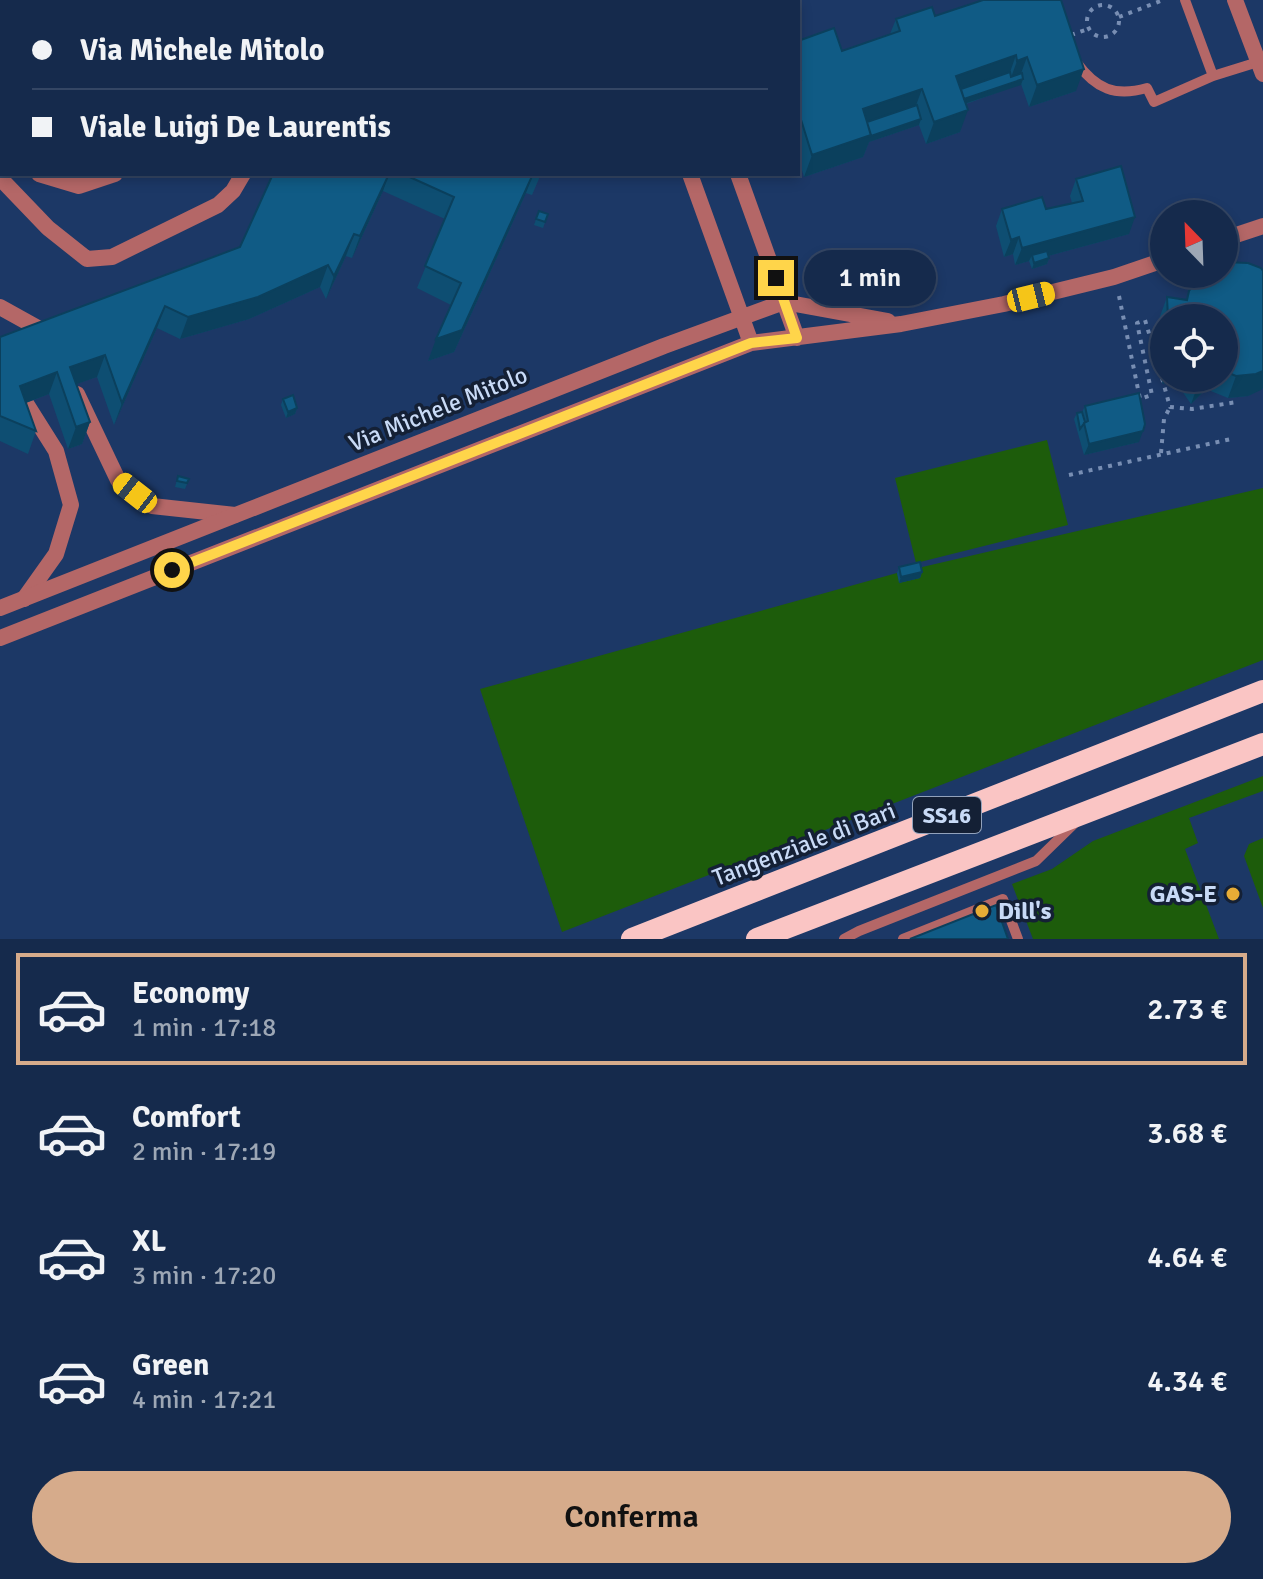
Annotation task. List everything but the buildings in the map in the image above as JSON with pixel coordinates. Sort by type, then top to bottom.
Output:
[{"type":"highway","name":"Tangenziale di Bari","points":[[632,939],[1263,691]]},
{"type":"highway","name":"SS16","points":[[757,939],[1263,744]]},
{"type":"street","points":[[1235,0],[1261,66]]},
{"type":"street","points":[[46,176],[79,186],[109,176]]},
{"type":"street","points":[[0,178],[48,228],[87,259],[112,257],[218,205],[233,191],[242,176]]},
{"type":"street","points":[[691,176],[751,343]]},
{"type":"street","points":[[739,176],[797,338]]},
{"type":"street","points":[[1238,234],[1263,226]]},
{"type":"street","name":"Via Michele Mitolo","points":[[0,638],[751,343],[901,324],[1004,304],[1114,277],[1150,265]]},
{"type":"street","name":"Via Michele Mitolo","points":[[0,608],[784,302],[901,324]]},
{"type":"street","points":[[0,307],[45,332],[52,346]]},
{"type":"street","points":[[0,371],[10,378],[56,451],[71,505],[56,554],[24,599]]},
{"type":"street","points":[[66,373],[118,480],[152,506],[235,515]]},
{"type":"lane","points":[[1185,0],[1213,76]]},
{"type":"lane","points":[[1066,36],[1078,65],[1092,79],[1107,90],[1129,93],[1147,88],[1154,102],[1213,76],[1261,66]]},
{"type":"lane","points":[[844,939],[1036,861],[1088,811]]},
{"type":"lane","points":[[903,939],[1003,899],[1018,939]]},
{"type":"path","points":[[1119,17],[1163,0]]},
{"type":"path","points":[[1110,6],[1119,17],[1119,26],[1110,36],[1099,38],[1088,29],[1087,17],[1095,7],[1110,6]]},
{"type":"path","points":[[1066,36],[1088,29]]},
{"type":"path","points":[[1114,277],[1140,399],[1152,395],[1151,392]]},
{"type":"path","points":[[1150,337],[1145,320],[1137,323],[1150,385]]},
{"type":"path","points":[[1161,453],[1164,419],[1170,407],[1166,392]]},
{"type":"path","points":[[1170,407],[1192,409],[1237,402]]},
{"type":"path","points":[[1069,475],[1231,439]]},
{"type":"green space","points":[[1047,440],[1068,525],[916,563],[895,478]]},
{"type":"green space","points":[[1263,488],[1263,660],[562,932],[480,689],[897,573],[900,583],[918,568]]},
{"type":"green space","points":[[1263,776],[1263,791],[1189,818],[1198,843],[1185,849],[1219,939],[1033,939],[1012,884],[1052,869],[1093,841]]},
{"type":"green space","points":[[1263,838],[1263,908],[1244,856],[1249,844]]},
{"type":"place","name":"GAS-E","points":[[1233,894]]},
{"type":"place","name":"Dill's","points":[[982,911]]},
{"type":"route","points":[[172,570],[751,343],[797,338],[776,278]]}]
